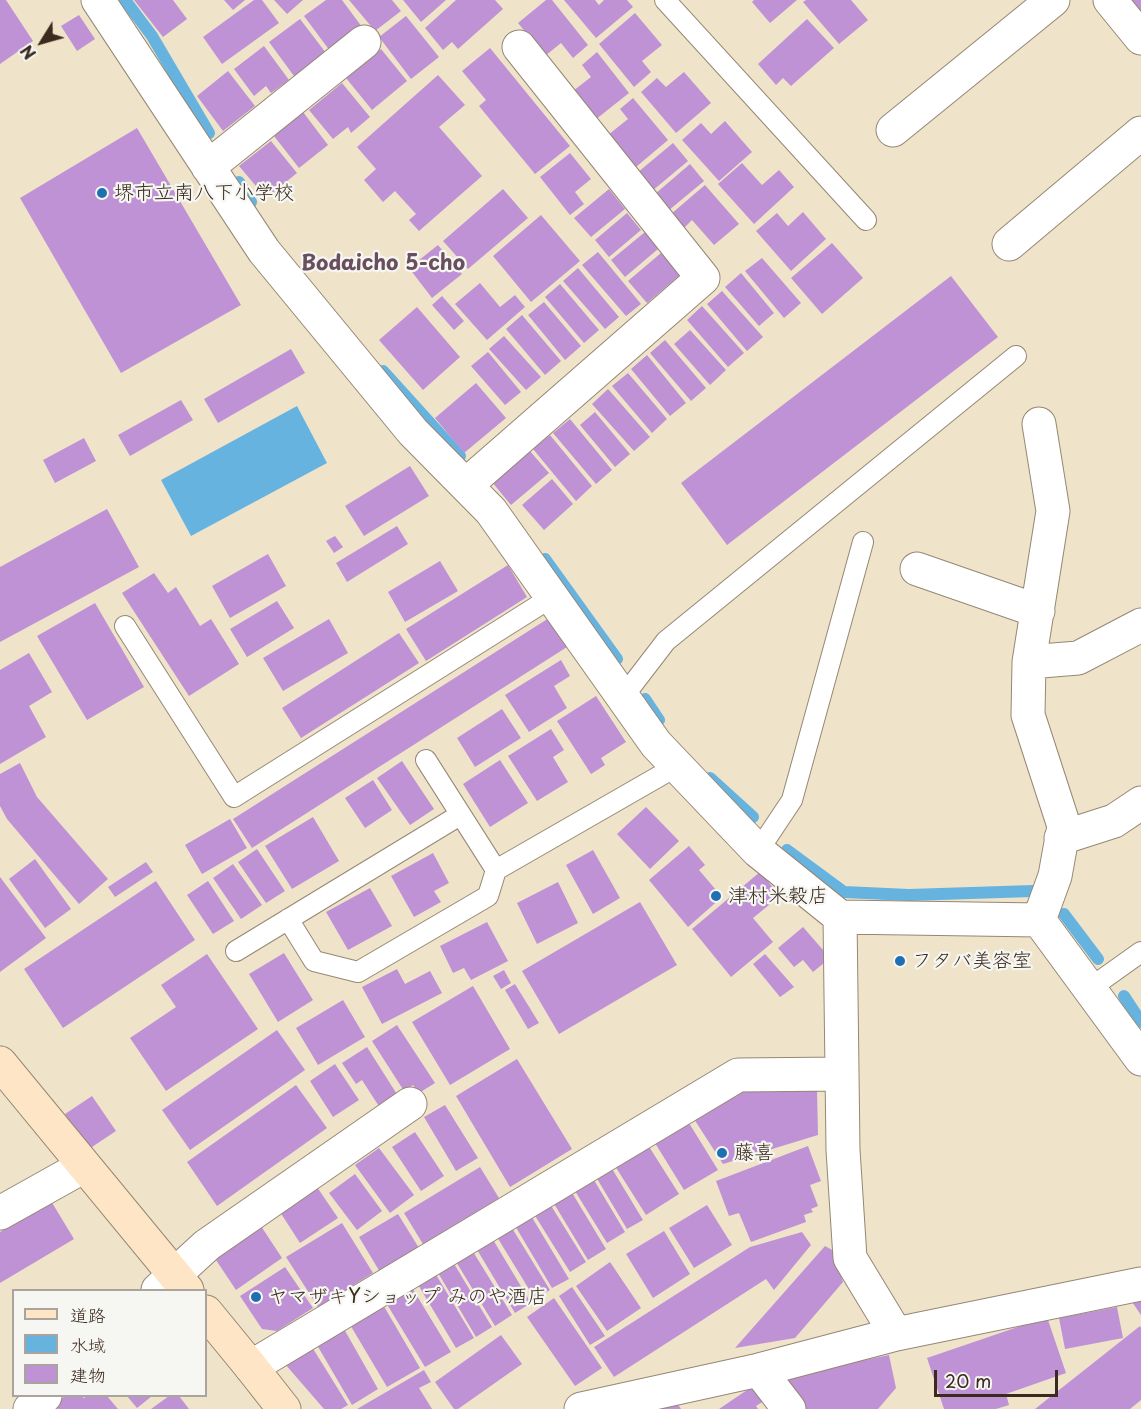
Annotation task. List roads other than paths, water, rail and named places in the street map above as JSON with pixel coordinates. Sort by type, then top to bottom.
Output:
[{"type":"street","points":[[98,0],[264,251],[413,432],[491,511],[656,744],[758,851],[840,917],[1039,920]]},
{"type":"street","points":[[893,130],[1053,0]]},
{"type":"street","points":[[1110,0],[1141,38]]},
{"type":"street","points":[[208,167],[364,42]]},
{"type":"street","points":[[466,485],[703,278],[519,47]]},
{"type":"street","points":[[1009,244],[1141,133]]},
{"type":"street","points":[[1039,424],[1053,511],[1029,662],[1028,715],[1064,826],[1055,876],[1039,920]]},
{"type":"street","points":[[917,569],[1038,611]]},
{"type":"street","points":[[1029,662],[1078,657],[1141,625]]},
{"type":"street","points":[[1061,838],[1114,821],[1141,803]]},
{"type":"street","points":[[840,917],[843,1150],[850,1258],[896,1334]]},
{"type":"street","points":[[1039,920],[1141,1059]]},
{"type":"street","points":[[0,1063],[84,1166],[173,1285],[207,1245],[410,1104]]},
{"type":"street","points":[[252,1367],[738,1075],[842,1074]]},
{"type":"street","points":[[0,1213],[84,1166]]},
{"type":"street","points":[[581,1409],[759,1370],[896,1334],[1141,1284]]},
{"type":"street","points":[[207,1313],[284,1409]]},
{"type":"street","points":[[759,1370],[789,1409]]},
{"type":"street","points":[[30,1409],[43,1397]]},
{"type":"lane","points":[[665,0],[866,220]]},
{"type":"lane","points":[[623,697],[666,640],[1016,356]]},
{"type":"lane","points":[[758,851],[792,800],[863,542]]},
{"type":"lane","points":[[125,626],[234,797],[552,597]]},
{"type":"lane","points":[[426,760],[496,870]]},
{"type":"lane","points":[[288,920],[314,961],[358,972],[488,896],[496,870],[677,766]]},
{"type":"lane","points":[[236,951],[460,815]]},
{"type":"lane","points":[[1089,988],[1141,952]]},
{"type":"water","points":[[297,406],[327,463],[191,536],[161,480]]},
{"type":"waterway","points":[[125,0],[152,36],[209,133]]},
{"type":"waterway","points":[[239,182],[251,202]]},
{"type":"waterway","points":[[383,371],[460,456]]},
{"type":"waterway","points":[[545,559],[617,659]]},
{"type":"waterway","points":[[645,699],[659,720]]},
{"type":"waterway","points":[[710,778],[753,817]]},
{"type":"waterway","points":[[787,850],[844,892],[909,895],[1033,891]]},
{"type":"waterway","points":[[1064,914],[1098,959]]},
{"type":"waterway","points":[[1124,996],[1141,1022]]},
{"type":"place","name":"堺市立南八下小学校","points":[[102,193]]},
{"type":"place","name":"津村米穀店","points":[[716,896]]},
{"type":"place","name":"フタバ美容室","points":[[900,961]]},
{"type":"place","name":"藤喜","points":[[722,1153]]},
{"type":"place","name":"ヤマザキYショップ みのや酒店","points":[[256,1297]]},
{"type":"district","name":"Bodaicho 5-cho","points":[[383,264]]}]
